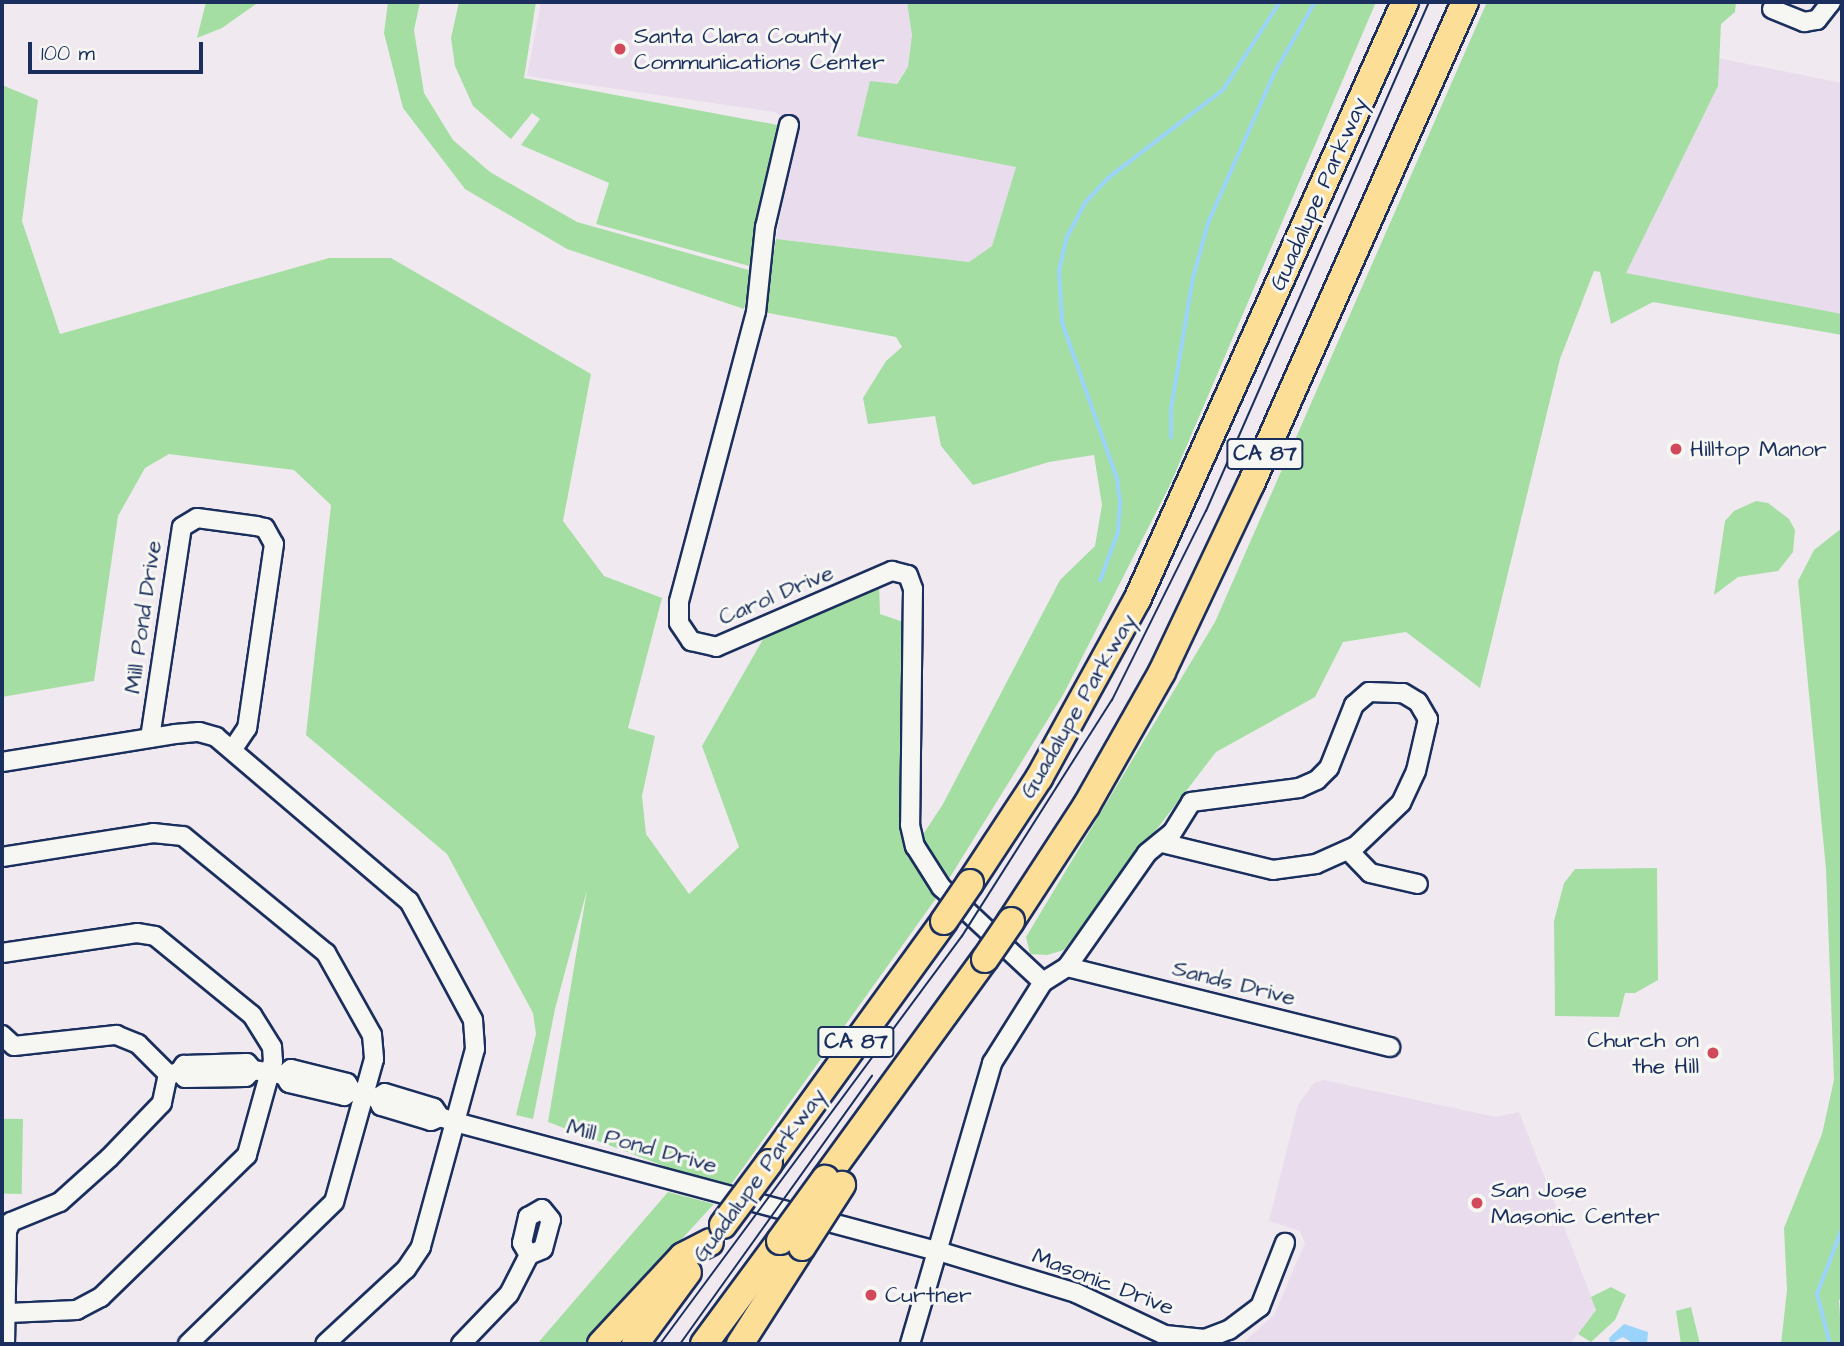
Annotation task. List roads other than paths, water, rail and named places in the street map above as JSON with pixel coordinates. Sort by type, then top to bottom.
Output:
[{"type":"highway","name":"Guadalupe Parkway","points":[[635,1344],[944,921],[1039,778],[1138,600],[1405,2]]},
{"type":"highway","name":"CA 87","points":[[704,1344],[791,1244],[834,1182],[869,1119],[985,959],[1080,816],[1162,672],[1251,484],[1465,2]]},
{"type":"highway","points":[[601,1344],[683,1256],[716,1233]]},
{"type":"highway","points":[[740,1344],[791,1244]]},
{"type":"street","points":[[1772,9],[1804,22],[1817,20],[1831,2]]},
{"type":"street","name":"Carol Drive","points":[[789,125],[765,228],[756,312],[679,602],[679,623],[691,641],[716,647],[892,571],[908,575],[913,589],[910,825],[915,846],[941,887],[1043,982]]},
{"type":"street","name":"Mill Pond Drive","points":[[150,738],[181,527],[197,518],[244,524],[265,528],[274,544],[247,728],[233,749]]},
{"type":"street","points":[[910,1344],[992,1063],[1043,982],[1067,967],[1147,853],[1163,843],[1191,802],[1299,788],[1317,780],[1329,768],[1361,696],[1384,689],[1404,693],[1418,702],[1428,719],[1416,771],[1386,822],[1348,850],[1316,864],[1273,870],[1163,843]]},
{"type":"street","points":[[2,762],[199,732],[233,749],[409,901],[476,1030],[448,1119],[414,1260],[325,1344]]},
{"type":"street","points":[[2,857],[164,832],[195,842],[336,964],[372,1035],[374,1059],[334,1202],[188,1344]]},
{"type":"street","points":[[1348,850],[1370,873],[1418,884]]},
{"type":"street","points":[[2,953],[137,933],[155,936],[252,1015],[272,1047],[269,1073],[247,1155],[100,1297],[77,1310],[8,1313]]},
{"type":"street","name":"Sands Drive","points":[[1067,967],[1390,1047]]},
{"type":"street","points":[[2,1035],[14,1046],[116,1035],[138,1044],[174,1073],[162,1103],[109,1158],[60,1202],[11,1222],[7,1231],[8,1313],[5,1344]]},
{"type":"street","name":"Mill Pond Drive","points":[[174,1073],[184,1065],[214,1063],[247,1063],[269,1073],[291,1069],[347,1083],[382,1106],[431,1121],[448,1119],[938,1251]]},
{"type":"street","points":[[461,1344],[509,1294],[529,1255],[522,1243],[528,1217],[543,1203]]},
{"type":"street","name":"Masonic Drive","points":[[938,1251],[1076,1293],[1165,1335],[1206,1342],[1229,1330],[1260,1307],[1285,1243]]},
{"type":"water","points":[[1624,1324],[1648,1332],[1647,1344],[1634,1344],[1623,1337],[1610,1344],[1609,1338]]},
{"type":"waterway","points":[[1100,581],[1118,532],[1120,502],[1117,479],[1062,323],[1059,271],[1067,237],[1085,203],[1107,179],[1223,90],[1280,2]]},
{"type":"waterway","points":[[1171,438],[1171,409],[1193,278],[1208,223],[1274,74],[1315,2]]},
{"type":"waterway","points":[[1830,1344],[1817,1294],[1842,1229]]},
{"type":"tram line","points":[[660,1344],[962,936],[1112,700],[1206,511],[1429,2]]},
{"type":"tram line","points":[[680,1344],[872,1076]]},
{"type":"place","name":"Santa Clara County Communications Center","points":[[620,49]]},
{"type":"place","name":"Hilltop Manor","points":[[1676,449]]},
{"type":"place","name":"Church on the Hill","points":[[1713,1053]]},
{"type":"place","name":"San Jose Masonic Center","points":[[1477,1203]]},
{"type":"place","name":"Curtner","points":[[871,1295]]}]
